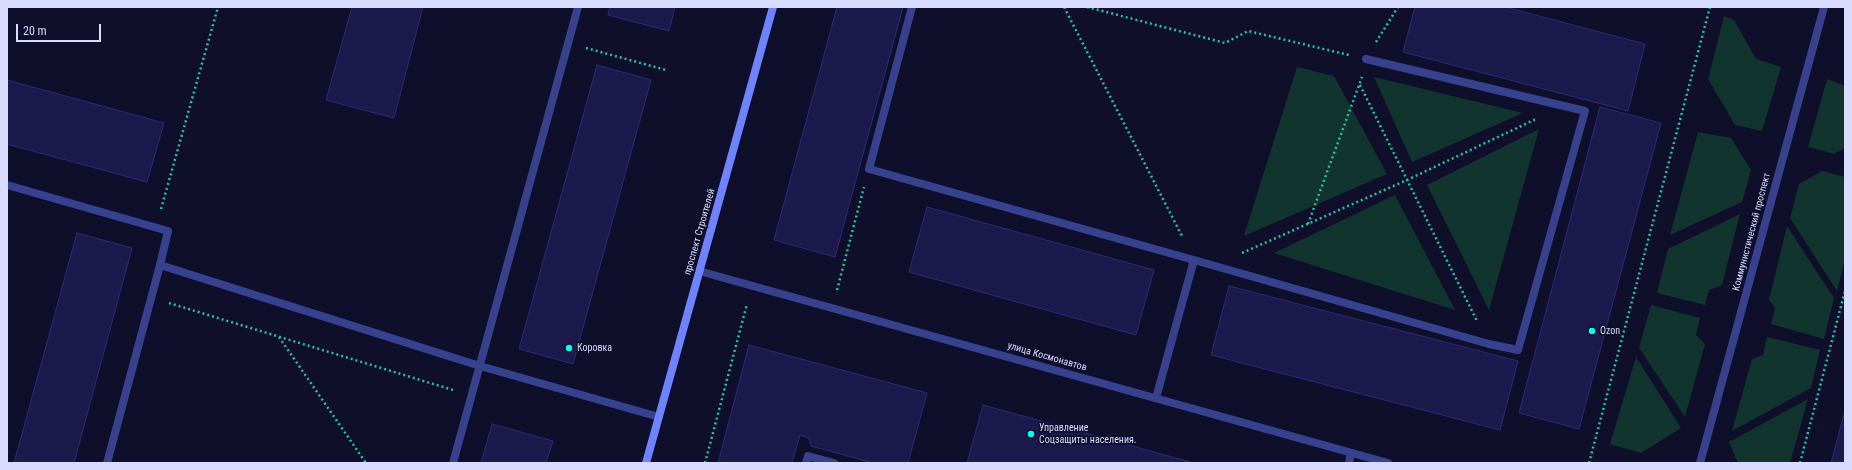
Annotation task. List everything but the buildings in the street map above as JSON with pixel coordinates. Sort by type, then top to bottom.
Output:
[{"type":"main road","name":"проспект Строителей","points":[[646,463],[773,7]]},
{"type":"street","points":[[453,463],[578,7]]},
{"type":"street","points":[[912,7],[869,169],[1216,265],[1489,344],[1518,350],[1585,111],[1366,59]]},
{"type":"street","name":"Коммунистический проспект","points":[[1700,463],[1824,7]]},
{"type":"street","points":[[7,185],[168,231],[152,298],[107,463]]},
{"type":"street","points":[[1156,398],[1194,260]]},
{"type":"street","points":[[160,265],[480,366],[659,417]]},
{"type":"street","name":"улица Космонавтов","points":[[699,271],[1388,463]]},
{"type":"street","points":[[1349,463],[1351,453]]},
{"type":"street","points":[[806,463],[808,456],[834,463]]},
{"type":"path","points":[[156,228],[218,7]]},
{"type":"path","points":[[1064,7],[1194,260]]},
{"type":"path","points":[[1088,7],[1225,42],[1248,31],[1366,59],[1398,7]]},
{"type":"path","points":[[1589,463],[1710,7]]},
{"type":"path","points":[[568,43],[666,70]]},
{"type":"path","points":[[1308,224],[1360,85],[1489,344]]},
{"type":"path","points":[[1216,265],[1407,180],[1564,106]]},
{"type":"path","points":[[832,308],[869,169]]},
{"type":"path","points":[[1800,463],[1845,291]]},
{"type":"path","points":[[152,298],[472,396]]},
{"type":"path","points":[[705,463],[749,298]]},
{"type":"path","points":[[279,336],[366,463]]},
{"type":"green space","points":[[1724,16],[1734,20],[1756,59],[1781,67],[1762,131],[1735,125],[1708,79]]},
{"type":"green space","points":[[1297,67],[1334,76],[1387,174],[1244,236]]},
{"type":"green space","points":[[1374,77],[1523,113],[1412,162]]},
{"type":"green space","points":[[1827,79],[1845,86],[1845,148],[1834,154],[1808,147]]},
{"type":"green space","points":[[1539,129],[1489,310],[1427,185]]},
{"type":"green space","points":[[1698,132],[1731,138],[1751,170],[1742,202],[1670,235]]},
{"type":"green space","points":[[1822,171],[1845,177],[1845,259],[1837,291],[1790,218],[1799,184]]},
{"type":"green space","points":[[1395,195],[1455,310],[1274,253]]},
{"type":"green space","points":[[1740,214],[1722,285],[1709,290],[1705,305],[1657,293],[1668,249]]},
{"type":"green space","points":[[1787,226],[1834,298],[1824,339],[1771,324],[1775,307],[1769,300]]},
{"type":"green space","points":[[1651,305],[1700,318],[1696,335],[1705,344],[1685,417],[1639,348]]},
{"type":"green space","points":[[1767,337],[1820,350],[1811,388],[1732,431],[1752,359],[1763,355]]},
{"type":"green space","points":[[1636,357],[1681,428],[1641,453],[1610,444]]},
{"type":"green space","points":[[1808,399],[1790,463],[1738,463],[1729,442]]},
{"type":"place","name":"Ozon","points":[[1592,331]]},
{"type":"place","name":"Коровка","points":[[569,348]]},
{"type":"place","name":"Управление Соцзащиты населения.","points":[[1031,434]]}]
